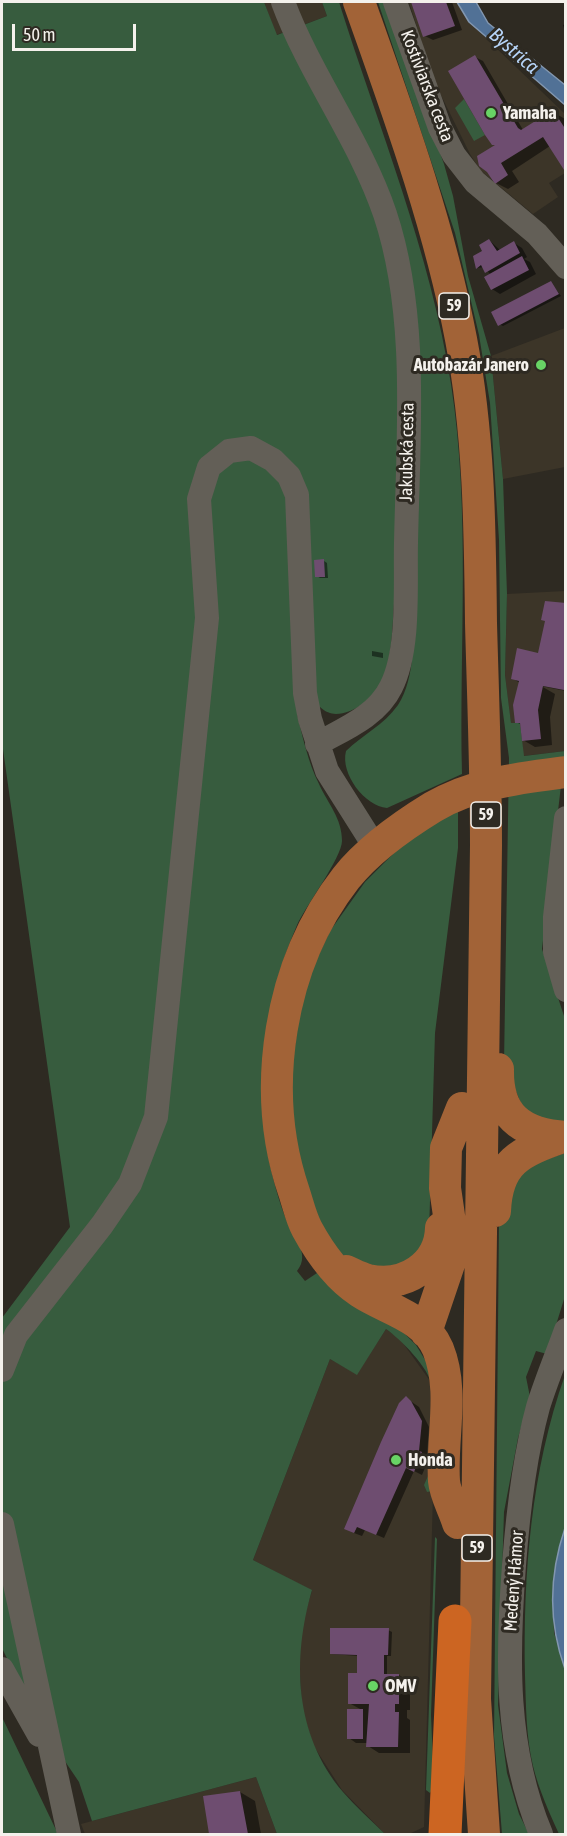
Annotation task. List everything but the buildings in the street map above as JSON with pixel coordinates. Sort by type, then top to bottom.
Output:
[{"type":"highway","points":[[445,1834],[455,1621]]},
{"type":"highway","points":[[448,1773],[457,1834]]},
{"type":"main road","name":"59","points":[[359,2],[424,194],[461,338],[468,382],[477,475],[486,746],[482,1261],[475,1700],[484,1834]]},
{"type":"main road","name":"59","points":[[455,1621],[462,1108],[470,765],[482,623]]},
{"type":"main road","points":[[458,1523],[444,1483],[445,1382],[439,1351],[426,1332],[407,1316],[362,1294],[342,1278],[305,1226],[289,1179],[277,1106],[282,1026],[294,981],[309,942],[346,878],[375,847],[406,824],[464,792],[517,778],[566,772]]},
{"type":"main road","points":[[484,1007],[498,1055],[498,1084],[503,1105],[516,1122],[531,1131],[564,1137]]},
{"type":"main road","points":[[426,1332],[449,1264],[451,1222],[446,1188],[446,1148],[462,1108]]},
{"type":"main road","points":[[482,1261],[494,1226],[497,1187],[506,1167],[533,1148],[564,1137]]},
{"type":"main road","points":[[330,1264],[368,1280],[389,1281],[408,1276],[428,1264],[437,1251],[441,1205],[446,1188]]},
{"type":"street","name":"Jakubská cesta","points":[[283,2],[384,212],[398,267],[406,346],[408,427],[406,573],[398,665],[391,687],[380,705],[355,724],[317,744]]},
{"type":"street","name":"Kostiviarska cesta","points":[[395,2],[440,128],[462,168],[475,182],[537,234],[566,267]]},
{"type":"street","points":[[2,1370],[16,1335],[102,1226],[130,1184],[156,1117],[207,618],[199,499],[209,467],[229,451],[251,448],[273,460],[289,477],[297,495],[305,693],[317,744],[334,786],[375,847]]},
{"type":"street","points":[[566,818],[555,929],[555,952],[566,990]]},
{"type":"street","name":"Medený Hámor","points":[[541,1834],[528,1803],[513,1737],[510,1706],[512,1599],[521,1497],[528,1456],[538,1407],[566,1330]]},
{"type":"street","points":[[2,1524],[69,1834]]},
{"type":"street","points":[[2,1669],[51,1755]]},
{"type":"shaded area","points":[[264,2],[322,2],[327,16],[276,35]]},
{"type":"shaded area","points":[[409,2],[457,2],[469,22],[565,114],[565,173],[549,183],[558,197],[533,214],[480,170],[470,154],[434,81]]},
{"type":"shaded area","points":[[565,328],[565,467],[503,479],[491,356]]},
{"type":"shaded area","points":[[565,591],[565,751],[523,756],[520,723],[511,724],[505,675],[507,594]]},
{"type":"shaded area","points":[[386,1329],[400,1339],[433,1385],[434,1456],[424,1827],[409,1834],[385,1834],[342,1790],[313,1745],[302,1709],[299,1658],[302,1623],[312,1591],[253,1560],[330,1359],[357,1374]]},
{"type":"shaded area","points":[[256,1777],[277,1834],[85,1834],[81,1824]]},
{"type":"green space","points":[[2,2],[264,2],[277,35],[327,16],[322,2],[339,2],[417,238],[442,335],[451,384],[461,481],[462,774],[387,808],[379,806],[363,795],[351,779],[347,769],[346,751],[392,712],[404,694],[408,682],[411,669],[415,601],[394,604],[387,665],[375,692],[364,703],[350,711],[338,714],[320,707],[297,714],[312,767],[340,825],[342,841],[330,870],[297,925],[284,960],[269,1015],[262,1071],[262,1107],[269,1162],[284,1214],[301,1250],[301,1264],[297,1271],[305,1281],[317,1273],[401,1330],[416,1345],[436,1378],[432,1491],[427,1492],[424,1485],[428,1476],[433,1398],[430,1379],[426,1371],[406,1347],[386,1329],[357,1375],[330,1359],[253,1560],[312,1590],[306,1616],[300,1669],[306,1721],[315,1746],[343,1792],[385,1834],[277,1834],[256,1777],[92,1821],[79,1782],[35,1717],[2,1648],[2,1318],[70,1227],[2,742]]},
{"type":"green space","points":[[378,2],[386,2],[444,164],[453,196],[468,276],[491,356],[503,479],[507,594],[505,675],[511,723],[520,723],[524,756],[565,751],[542,949],[565,1019],[566,1128],[528,1120],[504,1063],[509,758],[501,698],[499,540],[490,403],[479,335],[455,233]]},
{"type":"green space","points":[[464,99],[485,135],[474,141],[455,108]]},
{"type":"green space","points":[[458,806],[458,848],[435,1033],[429,1234],[414,1259],[373,1273],[333,1250],[317,1226],[287,1108],[302,991],[330,931],[365,882],[402,845]]},
{"type":"green space","points":[[565,1153],[565,1296],[547,1354],[536,1351],[526,1377],[530,1397],[518,1438],[504,1512],[498,1705],[507,1773],[519,1814],[529,1834],[502,1834],[494,1736],[499,1221],[516,1170]]},
{"type":"green space","points":[[565,1375],[565,1528],[553,1581],[554,1633],[566,1669],[566,1834],[559,1834],[541,1792],[531,1755],[526,1710],[525,1638],[528,1561],[537,1486],[553,1411]]},
{"type":"green space","points":[[435,1537],[437,1539],[431,1715],[434,1787],[430,1793],[426,1790]]},
{"type":"green space","points":[[2,1717],[57,1832],[57,1834],[2,1834]]},
{"type":"water","name":"Bystrica","points":[[457,2],[476,2],[488,23],[565,85],[565,105],[469,22]]},
{"type":"water","points":[[565,1528],[565,1669],[559,1651],[553,1616],[553,1581]]},
{"type":"place","name":"Yamaha","points":[[491,113]]},
{"type":"place","name":"Autobazár Janero","points":[[541,365]]},
{"type":"place","name":"Honda","points":[[396,1460]]},
{"type":"place","name":"OMV","points":[[373,1686]]}]
